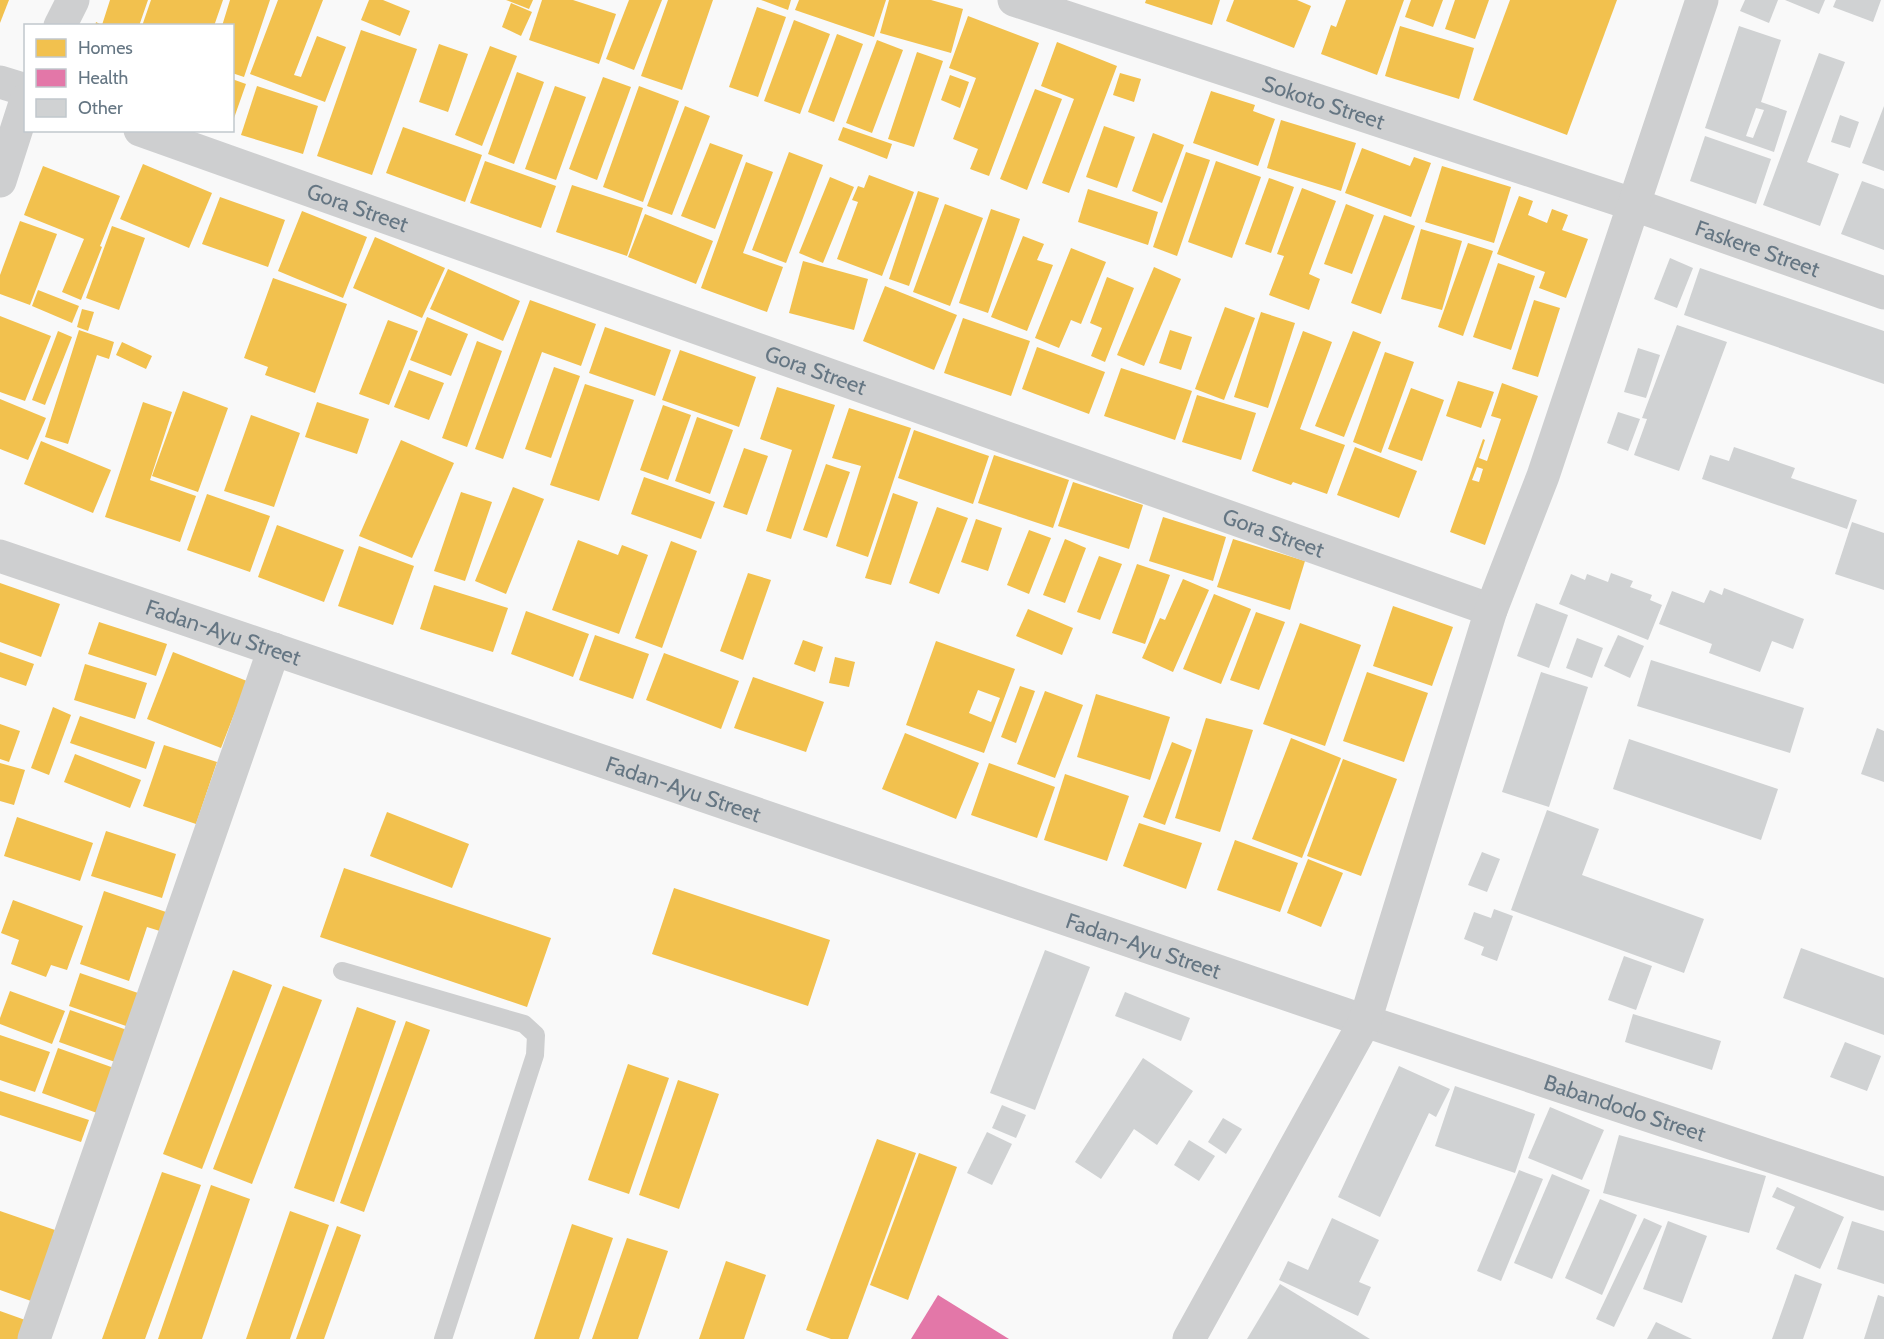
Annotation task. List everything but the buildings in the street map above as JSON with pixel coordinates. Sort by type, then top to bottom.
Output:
[{"type":"street","points":[[61,24],[73,0]]},
{"type":"street","name":"Sokoto Street","points":[[1014,0],[1632,204]]},
{"type":"street","points":[[1189,1339],[1365,1021],[1491,610],[1543,476],[1702,0]]},
{"type":"street","points":[[0,82],[24,89]]},
{"type":"street","points":[[0,181],[24,105]]},
{"type":"street","name":"Gora Street","points":[[146,132],[1491,610]]},
{"type":"street","name":"Faskere Street","points":[[1632,204],[1884,292]]},
{"type":"street","name":"Fadan-Ayu Street","points":[[0,556],[1365,1021]]},
{"type":"street","points":[[34,1339],[274,649]]},
{"type":"street","name":"Babandodo Street","points":[[1365,1021],[1884,1194]]},
{"type":"lane","points":[[342,971],[524,1024],[536,1035],[535,1055],[443,1339]]}]
